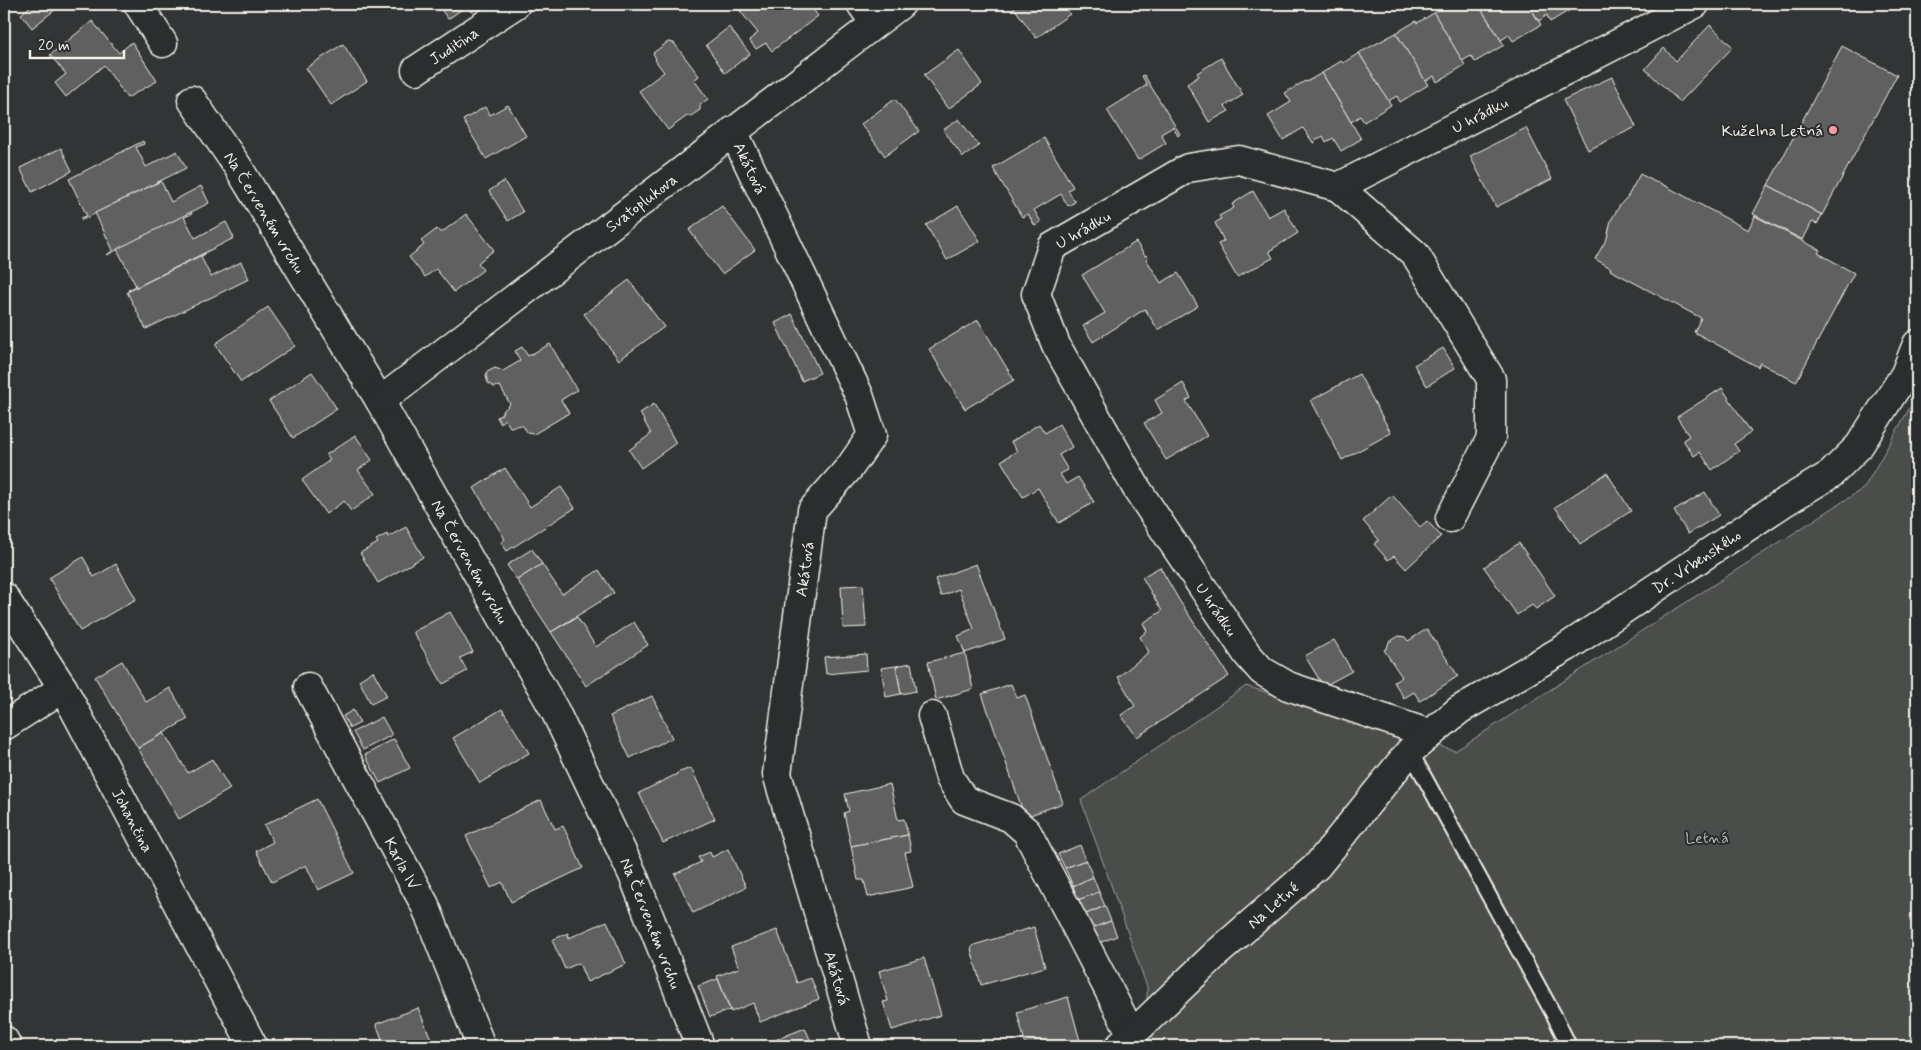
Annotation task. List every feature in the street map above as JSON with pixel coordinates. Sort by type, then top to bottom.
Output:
[{"type":"street","points":[[138,4],[163,43]]},
{"type":"street","name":"Juditina","points":[[416,70],[516,4]]},
{"type":"street","name":"Svatoplukova","points":[[380,401],[733,131],[868,13],[901,4]]},
{"type":"street","name":"U hrádku","points":[[1420,743],[1288,686],[1262,671],[1247,654],[1137,489],[1056,345],[1036,294],[1052,248],[1188,168],[1239,160],[1338,187],[1695,4]]},
{"type":"street","name":"Na Červeném vrchu","points":[[192,100],[238,167],[380,401],[555,711],[633,875],[700,1046]]},
{"type":"street","name":"Akátová","points":[[733,131],[859,395],[872,435],[850,467],[812,510],[777,774],[858,1046]]},
{"type":"street","points":[[1338,187],[1415,254],[1491,379],[1491,438],[1450,518]]},
{"type":"street","name":"Dr. Vrbenského","points":[[1420,743],[1459,710],[1567,647],[1783,503],[1832,474],[1859,446],[1905,374],[1917,344]]},
{"type":"street","name":"Johančina","points":[[4,597],[63,688],[253,1046]]},
{"type":"street","points":[[4,726],[63,688]]},
{"type":"street","name":"Karla IV","points":[[308,688],[425,905],[481,1046]]},
{"type":"street","points":[[932,716],[950,778],[964,800],[1011,818],[1027,832],[1126,1041]]},
{"type":"street","name":"Na Letné","points":[[1126,1041],[1216,954],[1316,866],[1420,743]]},
{"type":"street","points":[[4,1040],[7,1046]]},
{"type":"lane","points":[[1420,743],[1569,1046]]},
{"type":"green space","name":"Letná","points":[[1917,395],[1917,1046],[1147,1046],[1147,987],[1081,800],[1246,686],[1455,751],[1864,488]]},
{"type":"building","points":[[30,4],[62,4],[32,28],[21,14],[32,5]]},
{"type":"building","points":[[437,4],[483,4],[472,12],[468,5],[448,19]]},
{"type":"building","points":[[750,4],[809,4],[818,16],[772,51],[766,43],[756,49],[749,40],[758,33],[740,11]]},
{"type":"building","points":[[1063,4],[1070,14],[1036,38],[1012,5]]},
{"type":"building","points":[[1449,4],[1478,4],[1504,45],[1475,62],[1471,56],[1462,61],[1434,13]]},
{"type":"building","points":[[1478,4],[1528,4],[1541,25],[1513,41],[1509,35],[1501,40]]},
{"type":"building","points":[[1528,4],[1578,5],[1550,22],[1547,15],[1539,21]]},
{"type":"building","points":[[1434,13],[1465,65],[1437,82],[1434,76],[1425,81],[1396,33]]},
{"type":"building","points":[[92,21],[119,53],[132,42],[157,81],[127,98],[104,65],[66,97],[55,83],[66,74],[50,55]]},
{"type":"building","points":[[1710,25],[1733,47],[1680,102],[1645,69],[1664,48],[1676,61]]},
{"type":"building","points":[[729,27],[750,54],[725,73],[706,45]]},
{"type":"building","points":[[1396,33],[1428,85],[1400,102],[1397,96],[1388,101],[1359,53]]},
{"type":"building","points":[[668,42],[674,43],[699,76],[694,80],[708,99],[700,105],[700,110],[691,116],[687,116],[668,130],[639,91],[664,72],[655,60],[653,53]]},
{"type":"building","points":[[343,44],[367,81],[331,105],[306,68]]},
{"type":"building","name":"Kuželna Letná","points":[[1842,46],[1897,75],[1822,215],[1768,185]]},
{"type":"building","points":[[959,50],[982,84],[948,109],[924,75]]},
{"type":"building","points":[[1359,53],[1391,105],[1364,122],[1360,116],[1351,122],[1322,73],[1341,61],[1343,63]]},
{"type":"building","points":[[1221,58],[1243,95],[1225,106],[1229,111],[1209,122],[1187,84],[1199,76],[1197,73]]},
{"type":"building","points":[[1322,73],[1361,139],[1341,151],[1333,138],[1326,142],[1323,136],[1314,141],[1314,144],[1303,128],[1283,140],[1268,116],[1291,102],[1285,93]]},
{"type":"building","points":[[1144,75],[1180,134],[1178,136],[1173,127],[1161,134],[1166,143],[1138,160],[1107,110],[1147,85],[1142,76]]},
{"type":"building","points":[[1612,77],[1636,127],[1588,150],[1563,100]]},
{"type":"building","points":[[895,99],[919,131],[885,156],[861,124]]},
{"type":"building","points":[[508,105],[526,136],[486,159],[463,120],[485,107],[490,115]]},
{"type":"building","points":[[959,119],[979,146],[963,157],[943,130]]},
{"type":"building","points":[[1526,128],[1552,179],[1496,207],[1470,156]]},
{"type":"building","points":[[1044,138],[1073,187],[1068,190],[1075,202],[1068,206],[1061,194],[1034,210],[1041,222],[1035,226],[1028,214],[1022,217],[993,168]]},
{"type":"building","points":[[143,141],[144,144],[136,147],[146,167],[177,151],[186,168],[82,220],[81,218],[87,216],[69,179]]},
{"type":"building","points":[[61,148],[72,171],[32,192],[20,168]]},
{"type":"building","points":[[1640,174],[1748,230],[1755,216],[1820,250],[1818,253],[1854,273],[1796,382],[1760,363],[1758,367],[1694,332],[1701,318],[1610,270],[1611,268],[1595,259],[1607,238],[1611,220],[1628,196]]},
{"type":"building","points":[[161,181],[171,202],[201,186],[209,203],[107,255],[113,250],[95,213]]},
{"type":"building","points":[[504,181],[523,212],[508,221],[489,191]]},
{"type":"building","points":[[1768,185],[1822,215],[1817,224],[1812,222],[1803,240],[1753,214]]},
{"type":"building","points":[[1253,191],[1268,217],[1284,208],[1298,233],[1269,251],[1273,258],[1237,277],[1218,244],[1224,241],[1215,223],[1221,219],[1219,216],[1234,208],[1232,204]]},
{"type":"building","points":[[722,206],[755,250],[722,274],[689,230]]},
{"type":"building","points":[[958,206],[980,241],[947,260],[926,225]]},
{"type":"building","points":[[191,212],[192,214],[184,217],[195,238],[226,222],[234,238],[129,291],[136,286],[117,249]]},
{"type":"building","points":[[466,214],[494,250],[478,263],[483,270],[454,292],[436,269],[425,277],[409,257],[424,245],[421,241],[437,229],[441,233]]},
{"type":"building","points":[[1136,242],[1148,258],[1146,259],[1161,283],[1178,273],[1198,306],[1158,330],[1145,309],[1093,342],[1083,326],[1105,313],[1082,275]]},
{"type":"building","points":[[206,253],[201,257],[211,277],[241,262],[249,279],[146,329],[127,292]]},
{"type":"building","points":[[629,280],[664,327],[619,360],[584,314]]},
{"type":"building","points":[[268,307],[295,346],[241,382],[215,344]]},
{"type":"building","points":[[792,314],[820,373],[802,381],[775,323]]},
{"type":"building","points":[[978,320],[1014,380],[965,409],[929,349]]},
{"type":"building","points":[[550,344],[577,390],[561,400],[569,413],[534,434],[528,433],[522,425],[510,427],[505,419],[500,423],[497,417],[510,404],[500,386],[494,387],[488,383],[487,372],[495,368],[503,371],[520,361],[515,351],[522,347],[528,356]]},
{"type":"building","points":[[1443,348],[1455,368],[1427,386],[1414,365]]},
{"type":"building","points":[[312,372],[337,409],[293,438],[269,401]]},
{"type":"building","points":[[1359,374],[1391,433],[1342,460],[1310,401]]},
{"type":"building","points":[[1183,383],[1191,398],[1186,401],[1207,436],[1166,460],[1144,423],[1162,413],[1155,400]]},
{"type":"building","points":[[1722,388],[1751,432],[1734,444],[1739,451],[1712,470],[1700,452],[1694,456],[1683,440],[1689,436],[1677,417]]},
{"type":"building","points":[[654,404],[676,443],[641,468],[629,450],[651,434],[640,413]]},
{"type":"building","points":[[1039,424],[1045,433],[1059,424],[1072,447],[1059,455],[1068,470],[1060,474],[1066,484],[1078,477],[1094,502],[1059,523],[1038,488],[1023,497],[1001,461],[1017,451],[1011,442]]},
{"type":"building","points":[[355,435],[372,460],[358,470],[375,494],[351,511],[344,501],[326,514],[302,480],[330,460],[326,455]]},
{"type":"building","points":[[505,468],[530,507],[561,487],[575,508],[507,551],[501,542],[505,539],[474,488]]},
{"type":"building","points":[[1607,473],[1631,511],[1580,544],[1555,507]]},
{"type":"building","points":[[1705,492],[1719,515],[1688,534],[1674,511]]},
{"type":"building","points":[[1392,495],[1420,527],[1427,521],[1441,536],[1406,569],[1394,556],[1388,560],[1374,544],[1379,540],[1363,521]]},
{"type":"building","points":[[406,527],[423,557],[378,583],[360,553],[378,543],[376,540],[387,534],[388,537]]},
{"type":"building","points":[[1519,543],[1555,596],[1536,609],[1532,605],[1517,615],[1484,567]]},
{"type":"building","points":[[532,549],[542,564],[517,580],[507,565]]},
{"type":"building","points":[[83,557],[94,577],[116,564],[136,599],[80,631],[49,578]]},
{"type":"building","points":[[542,564],[562,594],[599,570],[614,593],[551,632],[517,580]]},
{"type":"building","points":[[976,564],[1005,639],[965,653],[958,636],[974,629],[959,589],[941,596],[935,579]]},
{"type":"building","points":[[1160,567],[1179,600],[1229,676],[1137,737],[1121,715],[1135,706],[1118,677],[1149,652],[1140,637],[1147,631],[1143,623],[1162,611],[1142,577]]},
{"type":"building","points":[[863,585],[866,627],[843,628],[841,586]]},
{"type":"building","points":[[450,612],[473,652],[460,658],[467,671],[443,684],[413,632]]},
{"type":"building","points":[[577,617],[596,647],[634,622],[648,645],[586,686],[551,632]]},
{"type":"building","points":[[1427,629],[1458,676],[1420,701],[1414,692],[1404,698],[1394,682],[1402,677],[1384,650],[1389,642],[1399,636],[1405,637],[1408,641]]},
{"type":"building","points":[[1334,640],[1352,671],[1326,685],[1322,684],[1305,656]]},
{"type":"building","points":[[965,653],[973,689],[936,700],[928,662]]},
{"type":"building","points":[[4,654],[10,664],[4,668]]},
{"type":"building","points":[[866,654],[867,670],[826,674],[824,657]]},
{"type":"building","points":[[122,661],[146,702],[170,688],[188,719],[138,748],[95,677]]},
{"type":"building","points":[[911,663],[916,691],[901,694],[896,666]]},
{"type":"building","points":[[896,666],[901,694],[886,697],[881,668]]},
{"type":"building","points":[[373,671],[387,696],[371,704],[359,680]]},
{"type":"building","points":[[1011,684],[1017,698],[1025,695],[1063,803],[1025,817],[982,694]]},
{"type":"building","points":[[652,696],[672,738],[630,758],[610,716]]},
{"type":"building","points":[[502,709],[529,753],[480,783],[453,738]]},
{"type":"building","points":[[353,710],[360,723],[350,728],[343,716]]},
{"type":"building","points":[[382,717],[392,735],[363,750],[353,732]]},
{"type":"building","points":[[164,733],[188,773],[212,759],[230,789],[179,819],[138,748]]},
{"type":"building","points":[[394,739],[410,768],[380,783],[365,755]]},
{"type":"building","points":[[691,768],[715,819],[663,843],[639,793],[677,773]]},
{"type":"building","points":[[890,784],[898,820],[904,819],[908,835],[851,846],[844,813],[849,811],[845,794]]},
{"type":"building","points":[[317,799],[354,873],[318,890],[306,865],[272,882],[256,851],[273,842],[264,825]]},
{"type":"building","points":[[541,800],[555,829],[563,826],[583,868],[511,902],[502,882],[491,888],[466,836]]},
{"type":"building","points":[[908,835],[911,851],[905,852],[913,887],[868,897],[864,880],[858,880],[851,846]]},
{"type":"building","points":[[1080,845],[1086,860],[1065,868],[1058,854]]},
{"type":"building","points":[[728,849],[746,887],[693,913],[675,874],[701,862],[698,857],[710,852],[712,857]]},
{"type":"building","points":[[1086,860],[1093,877],[1073,886],[1065,868]]},
{"type":"building","points":[[1093,877],[1099,892],[1078,900],[1073,886]]},
{"type":"building","points":[[1099,892],[1105,906],[1084,915],[1078,900]]},
{"type":"building","points":[[1105,906],[1111,921],[1090,929],[1084,915]]},
{"type":"building","points":[[607,921],[626,964],[587,982],[579,963],[565,969],[552,940],[568,933],[569,938]]},
{"type":"building","points":[[1111,921],[1117,936],[1096,944],[1090,929]]},
{"type":"building","points":[[1034,927],[1045,967],[981,985],[971,949],[974,945]]},
{"type":"building","points":[[777,930],[797,983],[811,978],[819,999],[760,1022],[753,1003],[731,1012],[717,976],[739,968],[731,947]]},
{"type":"building","points":[[924,958],[941,1015],[892,1030],[883,1002],[888,1001],[879,971]]},
{"type":"building","points":[[718,979],[730,1010],[710,1017],[698,986]]},
{"type":"building","points":[[1068,997],[1080,1041],[1062,1046],[1026,1046],[1017,1012]]},
{"type":"building","points":[[418,1008],[434,1046],[385,1046],[376,1024]]},
{"type":"building","points":[[805,1028],[813,1046],[760,1046]]},
{"type":"building","points":[[656,1040],[659,1046],[642,1046]]},
{"type":"place","name":"Kuželna Letná","points":[[1833,130]]}]
